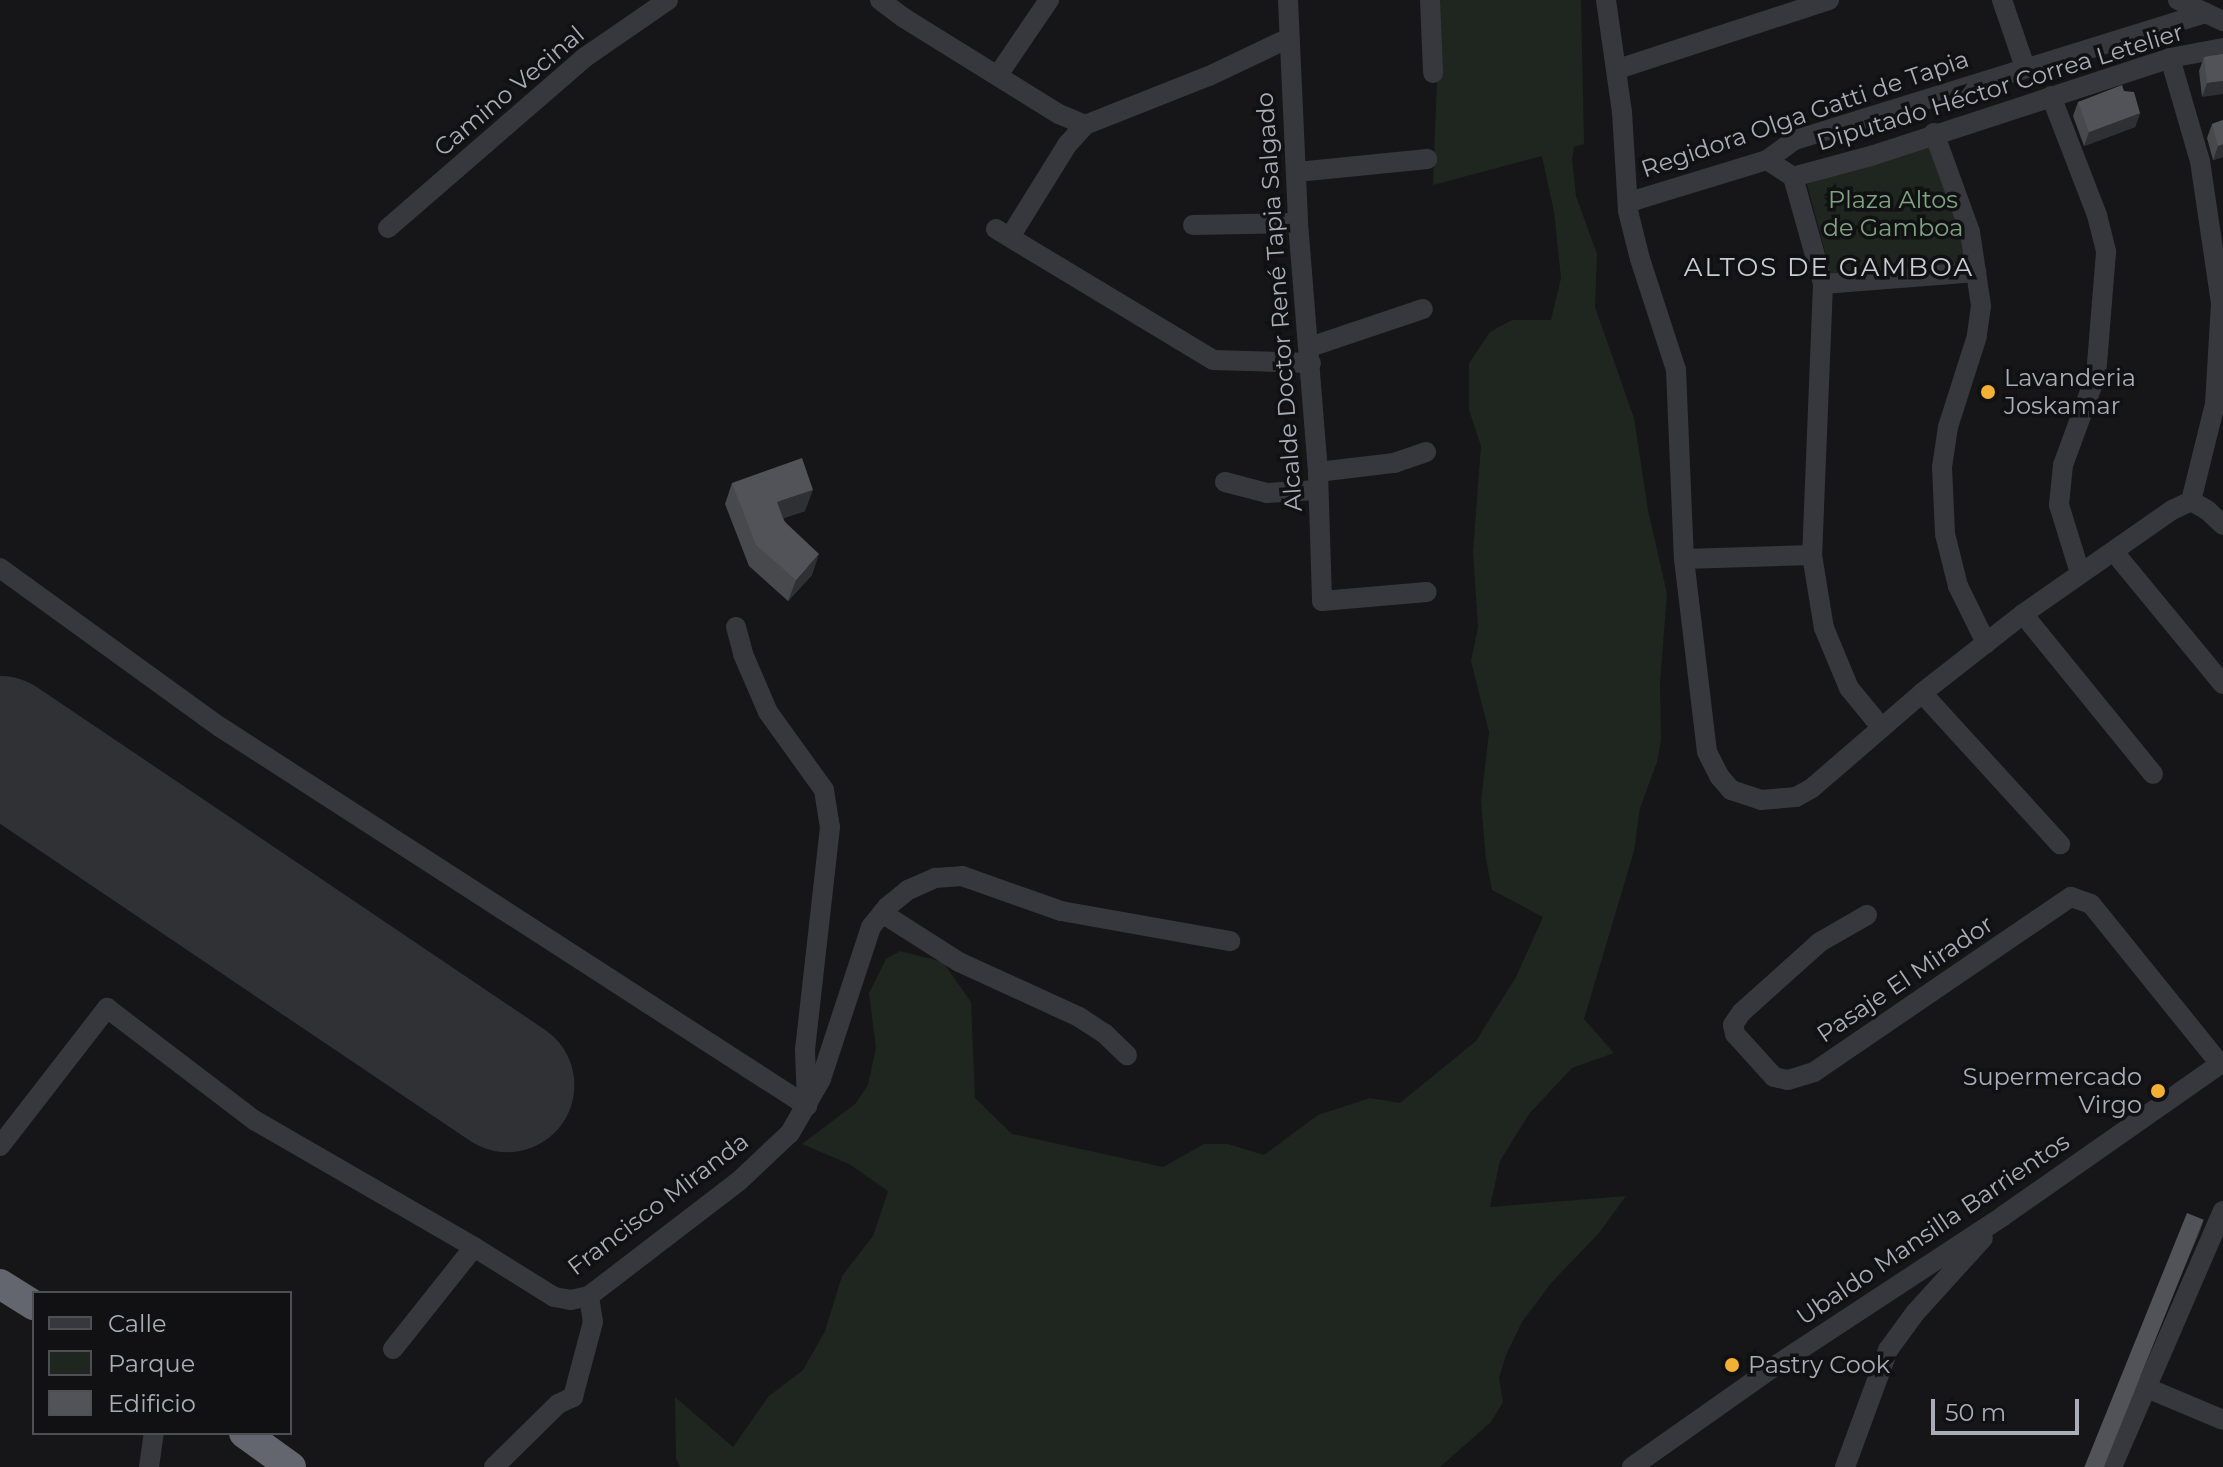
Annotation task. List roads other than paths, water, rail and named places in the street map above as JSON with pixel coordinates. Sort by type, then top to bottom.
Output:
[{"type":"highway","points":[[0,1284],[32,1304]]},
{"type":"highway","points":[[247,1435],[291,1467]]},
{"type":"street","name":"Camino Vecinal","points":[[388,228],[584,58],[668,0]]},
{"type":"street","points":[[880,0],[1059,114],[1085,125]]},
{"type":"street","points":[[998,75],[1049,0]]},
{"type":"street","name":"Alcalde Doctor René Tapia Salgado","points":[[1288,0],[1298,223],[1318,481],[1322,601],[1427,592]]},
{"type":"street","points":[[1430,0],[1433,73]]},
{"type":"street","points":[[1606,0],[1618,69],[1628,197]]},
{"type":"street","points":[[1618,69],[1829,0]]},
{"type":"street","points":[[2002,0],[2025,67]]},
{"type":"street","points":[[2178,0],[2214,17]]},
{"type":"street","name":"Regidora Olga Gatti de Tapia","points":[[1628,197],[1636,200],[1767,160],[1795,140],[2025,67],[2214,17]]},
{"type":"street","points":[[1289,38],[1209,76],[1085,125],[1003,233],[1213,360],[1310,355],[1423,309]]},
{"type":"street","name":"Diputado Héctor Correa Letelier","points":[[1793,177],[1874,155],[2170,58],[2223,48]]},
{"type":"street","points":[[2170,58],[2200,161],[2222,302],[2215,404],[2191,501]]},
{"type":"street","points":[[2051,96],[2097,215],[2106,252],[2096,375],[2063,465],[2059,505],[2080,573]]},
{"type":"street","points":[[1934,133],[1970,232],[1981,306],[1977,336],[1948,427],[1942,467],[1942,503],[1950,562],[1986,643]]},
{"type":"street","points":[[1297,172],[1427,159]]},
{"type":"street","name":"Diputado Héctor Correa Letelier","points":[[1767,160],[1793,177],[1823,284],[1812,555],[1824,628],[1849,688],[1881,727]]},
{"type":"street","name":"Regidora Olga Gatti de Tapia","points":[[1628,197],[1640,259],[1676,370],[1684,559],[1707,752],[1713,766],[1731,790],[1743,797],[1780,800],[1796,797],[1812,788],[1881,727]]},
{"type":"street","points":[[1193,225],[1298,223]]},
{"type":"street","points":[[1823,284],[1977,272]]},
{"type":"street","points":[[1225,482],[1267,493],[1394,463],[1426,452]]},
{"type":"street","points":[[2191,501],[2223,525]]},
{"type":"street","points":[[1881,727],[2023,614],[2172,510],[2191,501]]},
{"type":"street","points":[[2114,552],[2223,684]]},
{"type":"street","points":[[1684,559],[1812,555]]},
{"type":"street","points":[[0,568],[220,727],[807,1106]]},
{"type":"street","points":[[2023,614],[2153,774]]},
{"type":"street","points":[[736,627],[743,654],[768,712],[824,790],[830,827],[805,1050],[807,1106]]},
{"type":"street","points":[[1922,693],[2060,844]]},
{"type":"street","name":"Francisco Miranda","points":[[0,1146],[107,1008],[254,1120],[474,1247],[554,1297],[571,1300],[589,1296],[739,1181],[790,1133],[821,1079],[871,927],[908,890],[935,878],[962,876],[1061,911],[1230,941]]},
{"type":"street","name":"Pasaje El Mirador","points":[[1867,915],[1820,942],[1741,1013],[1733,1025],[1735,1034],[1774,1077],[1788,1080],[1814,1072],[2071,897],[2091,904],[2221,1063]]},
{"type":"street","points":[[882,913],[959,962],[1079,1017],[1104,1033],[1127,1055]]},
{"type":"street","name":"Ubaldo Mansilla Barrientos","points":[[1632,1467],[1778,1364],[2003,1216],[2221,1063]]},
{"type":"street","points":[[2112,1467],[2223,1211]]},
{"type":"street","points":[[1845,1467],[1888,1350],[1915,1313],[2003,1216]]},
{"type":"street","points":[[393,1349],[474,1247]]},
{"type":"street","points":[[494,1467],[558,1404],[573,1397],[593,1322],[589,1296]]},
{"type":"street","points":[[2147,1388],[2223,1420]]},
{"type":"street","points":[[149,1467],[154,1435]]},
{"type":"place","name":"Lavanderia Joskamar","points":[[1988,392]]},
{"type":"place","name":"Supermercado Virgo","points":[[2158,1091]]},
{"type":"place","name":"Pastry Cook","points":[[1732,1365]]},
{"type":"district","name":"ALTOS DE GAMBOA","points":[[1829,268]]},
{"type":"park label","name":"Plaza Altos de Gamboa","points":[[1893,214]]}]
